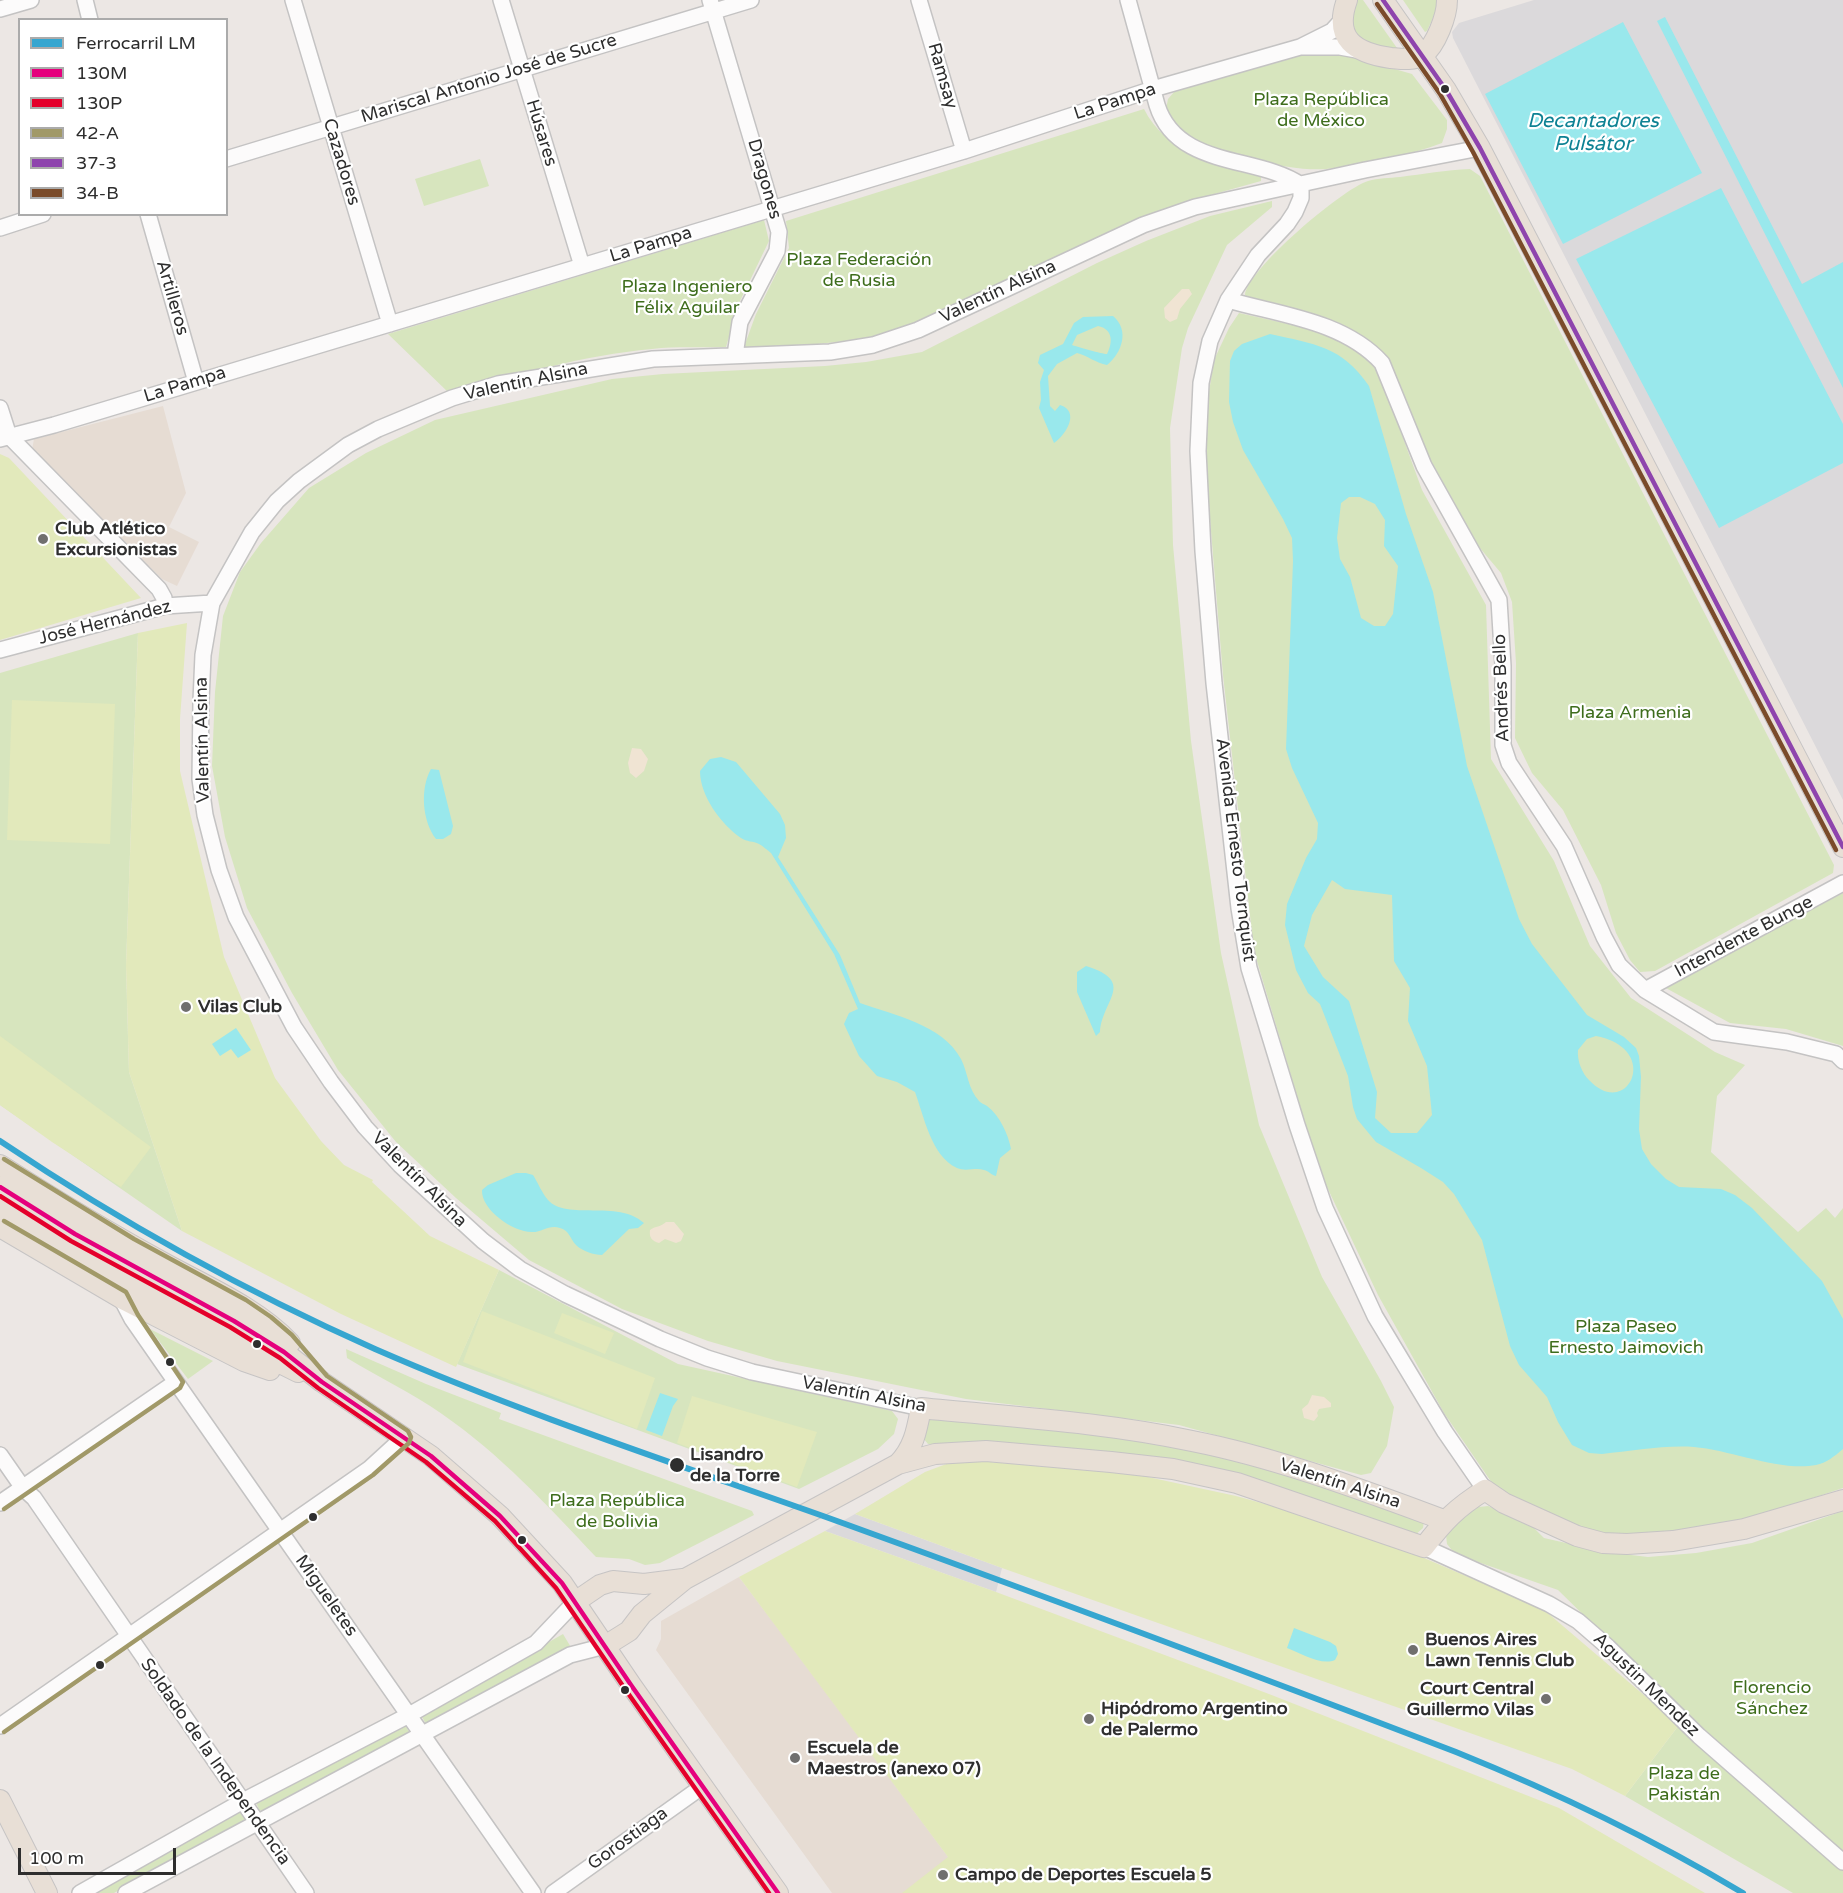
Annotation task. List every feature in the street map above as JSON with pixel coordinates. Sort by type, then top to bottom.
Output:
[{"type":"main road","points":[[1347,0],[1342,20],[1347,37],[1362,51],[1405,60],[1422,56],[1436,36],[1447,0]]},
{"type":"main road","points":[[1383,0],[1454,102],[1480,148],[1843,847]]},
{"type":"main road","points":[[0,1165],[111,1233],[242,1306],[287,1340],[322,1382]]},
{"type":"main road","points":[[0,1187],[75,1234],[263,1338],[322,1382],[404,1437],[456,1477],[500,1516],[562,1583],[778,1893]]},
{"type":"main road","points":[[0,1207],[127,1284],[278,1363],[322,1382]]},
{"type":"main road","points":[[0,1227],[121,1298],[257,1367],[322,1382]]},
{"type":"main road","points":[[898,1464],[909,1452],[921,1408]]},
{"type":"main road","name":"Valentín Alsina","points":[[921,1408],[1108,1428],[1190,1440],[1278,1463],[1444,1520]]},
{"type":"main road","points":[[916,1432],[920,1446],[935,1454]]},
{"type":"main road","name":"Valentín Alsina","points":[[685,1579],[898,1464],[956,1451],[1015,1452],[1173,1469],[1237,1483],[1424,1547]]},
{"type":"main road","points":[[1424,1547],[1444,1520],[1485,1490],[1504,1503],[1577,1536],[1603,1543],[1627,1544],[1673,1541],[1744,1530],[1843,1500]]},
{"type":"main road","points":[[575,1602],[600,1585],[613,1581],[659,1583],[685,1579]]},
{"type":"main road","points":[[605,1646],[629,1631],[642,1614],[685,1579]]},
{"type":"main road","points":[[629,1583],[639,1596],[642,1614]]},
{"type":"main road","points":[[0,1800],[47,1893]]},
{"type":"street","points":[[0,9],[31,0]]},
{"type":"street","points":[[85,0],[90,18]]},
{"type":"street","name":"Cazadores","points":[[293,0],[390,324]]},
{"type":"street","name":"Húsares","points":[[501,0],[582,266]]},
{"type":"street","name":"Mariscal Antonio José de Sucre","points":[[228,158],[522,69],[712,6],[752,0]]},
{"type":"street","name":"Ramsay","points":[[919,0],[964,151]]},
{"type":"street","points":[[1128,0],[1161,117],[1167,126],[1183,140],[1206,153],[1283,176],[1301,185]]},
{"type":"street","name":"Dragones","points":[[712,6],[779,232],[779,242],[773,260],[740,322],[735,355]]},
{"type":"street","name":"La Pampa","points":[[4,438],[54,425],[773,209],[964,151],[1153,89],[1300,47],[1332,31],[1342,20]]},
{"type":"street","name":"La Pampa","points":[[1300,47],[1340,47],[1362,51]]},
{"type":"street","name":"Valentín Alsina","points":[[921,1408],[752,1372],[707,1358],[660,1339],[566,1294],[520,1269],[483,1241],[408,1173],[365,1127],[294,1027],[236,917],[219,870],[205,815],[200,780],[203,667],[208,616],[212,603],[252,532],[277,501],[321,463],[378,429],[452,398],[498,384],[653,359],[830,352],[873,345],[918,330],[1143,225],[1195,207],[1382,166],[1480,148]]},
{"type":"street","name":"Avenida Ernesto Tornquist","points":[[1301,185],[1301,198],[1295,212],[1258,255],[1228,300],[1210,341],[1205,361],[1199,414],[1198,451],[1203,551],[1214,683],[1239,908],[1249,968],[1325,1208],[1375,1316],[1444,1432],[1485,1490]]},
{"type":"street","points":[[0,228],[37,216]]},
{"type":"street","name":"Artilleros","points":[[149,216],[196,382]]},
{"type":"street","name":"Andrés Bello","points":[[1228,300],[1340,332],[1370,350],[1382,363],[1424,466],[1499,600],[1503,666],[1503,745],[1509,763],[1564,846],[1604,937],[1619,965],[1645,990],[1714,1032],[1786,1042],[1836,1054],[1843,1061]]},
{"type":"street","points":[[0,408],[4,438],[159,589],[165,606]]},
{"type":"street","name":"José Hernández","points":[[0,650],[165,606],[212,603]]},
{"type":"street","name":"Intendente Bunge","points":[[1645,990],[1843,883]]},
{"type":"street","name":"Migueletes","points":[[121,1298],[132,1319],[533,1893]]},
{"type":"street","points":[[0,1503],[176,1382]]},
{"type":"street","points":[[0,1726],[369,1469],[404,1437]]},
{"type":"street","name":"Soldado de la Independencia","points":[[0,1455],[23,1488],[34,1498],[306,1893]]},
{"type":"street","name":"Agustin Mendez","points":[[1424,1547],[1549,1604],[1578,1621],[1608,1647],[1699,1736],[1843,1862]]},
{"type":"street","points":[[80,1893],[243,1801],[409,1715],[536,1643],[575,1602]]},
{"type":"street","points":[[126,1893],[570,1655],[605,1646]]},
{"type":"street","name":"Gorostiaga","points":[[553,1893],[703,1786]]},
{"type":"shaded area","points":[[1534,0],[1843,0],[1843,800],[1453,38],[1452,32],[1459,23]]},
{"type":"shaded area","points":[[163,406],[186,493],[169,527],[199,542],[177,586],[162,579],[32,450],[34,439]]},
{"type":"shaded area","points":[[855,1514],[1002,1568],[996,1592],[825,1531]]},
{"type":"shaded area","points":[[739,1577],[975,1893],[832,1893],[656,1650],[661,1639],[661,1621]]},
{"type":"green space","points":[[1355,0],[1363,0],[1397,48],[1370,47],[1350,28]]},
{"type":"green space","points":[[1403,0],[1438,0],[1437,9],[1427,31],[1425,32]]},
{"type":"green space","name":"Plaza República de México","points":[[1328,50],[1412,74],[1447,120],[1447,129],[1442,143],[1400,156],[1355,165],[1326,169],[1295,168],[1236,156],[1201,144],[1182,132],[1166,109],[1168,99],[1174,92],[1304,51]]},
{"type":"green space","name":"Plaza Federación de Rusia","points":[[1144,109],[1153,124],[1179,146],[1194,155],[1261,176],[1261,181],[1182,203],[912,324],[874,338],[789,347],[744,347],[756,314],[789,248],[786,221]]},
{"type":"green space","points":[[480,159],[489,186],[424,206],[415,179]]},
{"type":"green space","name":"Plaza Armenia","points":[[1470,169],[1480,176],[1834,865],[1833,873],[1655,971],[1640,972],[1630,960],[1616,933],[1601,885],[1563,810],[1532,773],[1515,738],[1516,663],[1512,602],[1501,573],[1479,547],[1424,448],[1389,360],[1359,334],[1319,318],[1254,304],[1245,295],[1250,283],[1261,268],[1278,250],[1318,214],[1355,187],[1376,179]]},
{"type":"green space","points":[[1272,201],[1272,207],[1227,245],[1188,328],[1182,348],[1170,428],[1173,545],[1191,741],[1221,953],[1259,1125],[1322,1277],[1394,1407],[1387,1446],[1371,1473],[1361,1475],[1179,1425],[966,1399],[777,1361],[708,1341],[622,1309],[529,1260],[456,1198],[396,1142],[338,1070],[292,993],[247,908],[225,837],[212,766],[215,692],[223,616],[240,572],[261,543],[309,488],[366,453],[435,420],[612,379],[663,374],[825,366],[866,362],[922,352],[1097,263],[1146,241],[1210,216]]},
{"type":"green space","name":"Plaza Ingeniero Félix Aguilar","points":[[764,220],[769,241],[739,303],[726,347],[661,348],[601,356],[525,373],[450,394],[388,334]]},
{"type":"green space","name":"Plaza Paseo Ernesto Jaimovich","points":[[1239,313],[1302,327],[1337,339],[1358,349],[1378,369],[1422,490],[1486,605],[1491,759],[1554,861],[1590,946],[1631,998],[1715,1052],[1745,1065],[1717,1096],[1711,1152],[1798,1232],[1826,1208],[1835,1218],[1843,1208],[1843,1488],[1746,1520],[1709,1528],[1647,1534],[1600,1533],[1582,1529],[1526,1505],[1492,1483],[1444,1413],[1378,1295],[1319,1170],[1254,951],[1223,675],[1205,459],[1206,411],[1214,360]]},
{"type":"green space","name":"Club Atlético Excursionistas","points":[[0,454],[9,458],[141,598],[0,640]]},
{"type":"green space","name":"Vilas Club","points":[[187,623],[180,719],[180,771],[224,957],[275,1078],[321,1141],[344,1165],[373,1180],[372,1182],[430,1236],[499,1270],[456,1367],[341,1314],[182,1231],[129,1072],[126,965],[138,633]]},
{"type":"green space","points":[[138,633],[126,965],[129,1072],[182,1231],[0,1105],[0,673]]},
{"type":"green space","points":[[12,700],[115,704],[110,844],[7,840]]},
{"type":"green space","points":[[1843,893],[1843,1046],[1786,1029],[1730,1023],[1664,987]]},
{"type":"green space","points":[[0,1036],[151,1147],[121,1187],[0,1105]]},
{"type":"green space","points":[[499,1270],[678,1364],[892,1411],[898,1419],[894,1434],[878,1449],[799,1489],[457,1364]]},
{"type":"green space","points":[[482,1311],[655,1378],[637,1429],[463,1362]]},
{"type":"green space","points":[[562,1313],[614,1333],[605,1354],[554,1333]]},
{"type":"green space","points":[[150,1329],[213,1361],[188,1379]]},
{"type":"green space","name":"Plaza República de Bolivia","points":[[346,1349],[426,1384],[501,1413],[499,1419],[752,1511],[754,1515],[660,1563],[645,1565],[629,1559],[596,1557],[523,1481],[484,1446],[431,1406],[347,1358]]},
{"type":"green space","points":[[692,1396],[817,1432],[797,1487],[677,1443]]},
{"type":"green space","points":[[928,1418],[1129,1438],[1239,1459],[1424,1521],[1423,1528],[1413,1537],[1325,1507],[985,1444],[928,1444],[923,1438]]},
{"type":"green space","name":"Buenos Aires Lawn Tennis Club","points":[[978,1461],[1134,1474],[1236,1496],[1382,1540],[1543,1609],[1679,1725],[1625,1796],[1572,1769],[855,1514],[925,1472],[949,1463]]},
{"type":"green space","name":"Florencio Sánchez","points":[[1488,1506],[1530,1524],[1544,1538],[1606,1552],[1648,1557],[1696,1553],[1752,1543],[1843,1511],[1843,1855],[1769,1792],[1558,1590],[1455,1554],[1447,1544],[1446,1535],[1449,1528],[1470,1508]]},
{"type":"green space","name":"Hipódromo Argentino de Palermo","points":[[825,1531],[1269,1694],[1559,1808],[1705,1893],[902,1893],[948,1857],[739,1577]]},
{"type":"green space","points":[[563,1634],[572,1649],[427,1726],[421,1715]]},
{"type":"green space","points":[[405,1725],[411,1735],[266,1811],[259,1810],[256,1802]]},
{"type":"green space","name":"Plaza de Pakistán","points":[[1679,1725],[1843,1869],[1843,1893],[1793,1893],[1625,1796]]},
{"type":"green space","points":[[238,1811],[242,1812],[245,1818],[243,1822],[114,1893],[91,1893]]},
{"type":"sand","points":[[1182,289],[1189,289],[1192,294],[1180,309],[1177,319],[1170,322],[1165,318],[1164,308]]},
{"type":"sand","points":[[632,748],[641,749],[648,759],[644,771],[636,778],[630,773],[628,763]]},
{"type":"sand","points":[[666,1222],[674,1222],[684,1234],[681,1241],[676,1243],[665,1239],[659,1243],[652,1239],[650,1230]]},
{"type":"sand","points":[[1312,1395],[1324,1397],[1331,1403],[1331,1407],[1319,1409],[1314,1421],[1304,1418],[1302,1409],[1308,1404]]},
{"type":"water","points":[[1665,17],[1802,284],[1843,262],[1843,388],[1657,21]]},
{"type":"water","name":"Decantadores Pulsátor","points":[[1623,22],[1702,173],[1563,244],[1485,94]]},
{"type":"water","points":[[1721,188],[1843,424],[1843,463],[1719,528],[1576,259]]},
{"type":"water","points":[[1113,316],[1121,328],[1122,341],[1117,354],[1107,365],[1077,353],[1057,364],[1048,376],[1050,406],[1055,411],[1060,405],[1066,408],[1070,417],[1067,429],[1054,443],[1039,408],[1040,382],[1044,370],[1038,363],[1040,355],[1063,344],[1074,323],[1083,317]],"holes":[[[1098,326],[1107,330],[1110,337],[1107,354],[1072,345],[1077,335]]]},
{"type":"water","points":[[1270,334],[1314,344],[1348,362],[1369,386],[1406,514],[1433,592],[1467,766],[1519,919],[1532,944],[1587,1015],[1624,1037],[1636,1048],[1641,1077],[1639,1129],[1642,1149],[1651,1164],[1666,1179],[1679,1187],[1721,1189],[1735,1195],[1752,1208],[1822,1281],[1843,1319],[1843,1449],[1827,1461],[1816,1465],[1787,1466],[1694,1447],[1602,1454],[1589,1453],[1572,1445],[1547,1397],[1519,1365],[1510,1346],[1482,1240],[1454,1194],[1443,1182],[1376,1142],[1357,1119],[1348,1076],[1320,1004],[1308,993],[1296,970],[1285,925],[1287,904],[1306,858],[1317,839],[1318,823],[1292,768],[1286,749],[1292,538],[1243,450],[1229,402],[1230,361],[1234,351],[1242,344]],"holes":[[[1349,497],[1360,497],[1375,504],[1385,520],[1384,546],[1398,566],[1393,614],[1385,626],[1374,626],[1361,618],[1350,577],[1340,559],[1337,538],[1341,503]],[[1332,880],[1345,889],[1392,895],[1394,961],[1410,988],[1408,1021],[1427,1066],[1432,1115],[1417,1133],[1391,1133],[1375,1118],[1377,1092],[1349,1001],[1323,977],[1304,946],[1312,915]],[[1596,1036],[1616,1043],[1629,1054],[1633,1066],[1632,1078],[1626,1088],[1616,1092],[1603,1090],[1586,1077],[1580,1066],[1578,1050],[1587,1039]]]},
{"type":"water","points":[[721,757],[736,762],[780,814],[785,825],[786,838],[778,857],[840,955],[860,1003],[902,1017],[930,1030],[953,1047],[961,1059],[975,1096],[996,1115],[1010,1143],[1011,1149],[1000,1158],[996,1176],[981,1169],[960,1169],[948,1162],[935,1145],[915,1092],[897,1082],[877,1076],[859,1056],[844,1024],[849,1013],[858,1009],[834,954],[771,853],[759,844],[743,839],[733,832],[719,817],[708,799],[700,771],[710,759]]},
{"type":"water","points":[[431,769],[439,770],[453,826],[451,834],[443,839],[436,839],[425,814],[425,785]]},
{"type":"water","points":[[1086,966],[1101,972],[1110,979],[1113,985],[1113,993],[1100,1032],[1096,1036],[1077,992],[1077,972]]},
{"type":"water","points":[[236,1028],[251,1050],[238,1058],[231,1049],[220,1056],[212,1044]]},
{"type":"water","points":[[516,1173],[533,1175],[548,1200],[556,1206],[567,1209],[621,1212],[644,1223],[638,1228],[629,1229],[602,1255],[581,1249],[566,1231],[560,1228],[553,1227],[536,1232],[517,1229],[493,1212],[483,1198],[482,1190]]},
{"type":"water","points":[[660,1393],[678,1399],[673,1406],[662,1436],[646,1430]]},
{"type":"water","points":[[1294,1628],[1336,1646],[1338,1654],[1335,1660],[1317,1660],[1287,1648]]},
{"type":"rail line","name":"LM","points":[[0,1141],[136,1227],[230,1279],[375,1349],[547,1418],[837,1521],[1456,1752],[1602,1817],[1673,1853],[1743,1893]]},
{"type":"transit line","name":"37-3","points":[[1383,0],[1446,90],[1480,148],[1843,847]]},
{"type":"transit line","name":"34-B","points":[[1377,4],[1440,94],[1473,152],[1836,850]]},
{"type":"transit line","name":"42-A","points":[[4,1159],[134,1239],[246,1300],[271,1317],[292,1335],[327,1376],[408,1431],[411,1437],[409,1443],[373,1475],[4,1732]]},
{"type":"transit line","name":"130M","points":[[0,1187],[75,1234],[234,1321],[284,1352],[322,1382],[431,1456],[500,1516],[562,1583],[778,1893]]},
{"type":"transit line","name":"130P","points":[[0,1196],[71,1241],[230,1327],[280,1358],[318,1388],[426,1462],[495,1521],[556,1588],[769,1893]]},
{"type":"transit line","name":"42-A","points":[[4,1221],[126,1292],[138,1315],[183,1382],[180,1388],[4,1509]]},
{"type":"place","name":"Club Atlético Excursionistas","points":[[43,539]]},
{"type":"place","name":"Vilas Club","points":[[186,1007]]},
{"type":"place","name":"Lisandro de la Torre","points":[[677,1465]]},
{"type":"place","name":"Buenos Aires Lawn Tennis Club","points":[[1413,1650]]},
{"type":"place","name":"Court Central Guillermo Vilas","points":[[1546,1699]]},
{"type":"place","name":"Hipódromo Argentino de Palermo","points":[[1089,1719]]},
{"type":"place","name":"Escuela de Maestros (anexo 07)","points":[[795,1758]]},
{"type":"place","name":"Campo de Deportes Escuela 5","points":[[943,1875]]}]
